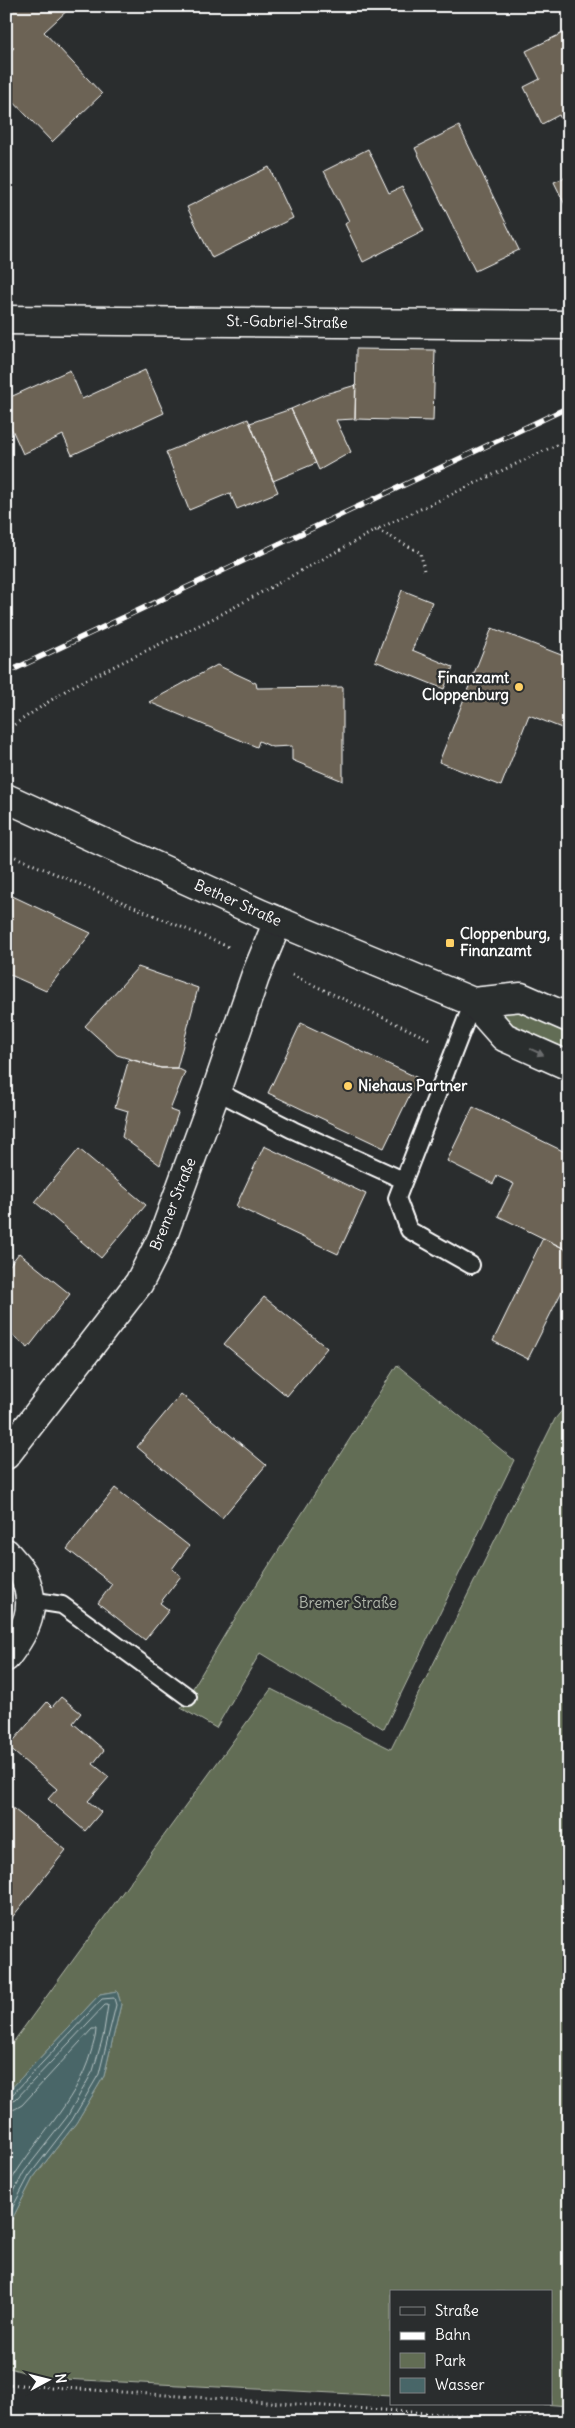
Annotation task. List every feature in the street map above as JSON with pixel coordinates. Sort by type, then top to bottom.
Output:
[{"type":"street","name":"St.-Gabriel-Straße","points":[[6,320],[569,325]]},
{"type":"street","name":"Bether Straße","points":[[6,798],[278,921],[472,1002],[504,1037],[569,1066]]},
{"type":"street","name":"Bremer Straße","points":[[6,1455],[139,1283],[163,1236],[278,921]]},
{"type":"street","name":"Bether Straße","points":[[472,1002],[521,997],[569,1018]]},
{"type":"street","points":[[6,1553],[23,1574],[30,1600],[29,1620],[20,1639],[6,1657]]},
{"type":"lane","points":[[472,1002],[397,1198],[409,1230],[472,1265]]},
{"type":"lane","points":[[216,1091],[292,1130],[403,1180]]},
{"type":"lane","points":[[30,1600],[62,1605],[188,1697]]},
{"type":"path","points":[[6,730],[71,687],[216,617],[378,530],[569,439]]},
{"type":"path","points":[[378,530],[421,553],[424,571]]},
{"type":"path","points":[[6,853],[262,961],[454,1050]]},
{"type":"path","points":[[6,2384],[556,2422]]},
{"type":"green space","points":[[510,1004],[569,1028],[569,1054],[508,1027],[500,1013]]},
{"type":"green space","name":"Bremer Straße","points":[[397,1365],[514,1460],[384,1729],[260,1653],[216,1728],[181,1708],[227,1631]]},
{"type":"green space","points":[[569,1402],[569,2406],[552,2405],[552,2290],[390,2290],[390,2396],[44,2378],[6,2367],[6,2231],[33,2178],[76,2123],[104,2076],[121,2004],[117,1991],[100,1994],[6,2094],[6,2052],[271,1689],[391,1749],[555,1419]]},
{"type":"water","points":[[117,1991],[121,2004],[104,2076],[76,2123],[33,2178],[6,2231],[6,2094],[100,1994]]},
{"type":"building","points":[[6,6],[72,6],[44,32],[102,94],[52,142],[6,94],[6,55],[14,48],[6,40]]},
{"type":"building","points":[[569,30],[569,121],[563,123],[559,115],[542,124],[524,87],[540,79],[526,51]]},
{"type":"building","points":[[459,126],[519,250],[475,271],[415,148]]},
{"type":"building","points":[[368,149],[389,193],[402,187],[424,231],[363,262],[345,224],[349,221],[324,171]]},
{"type":"building","points":[[269,167],[293,218],[212,258],[187,207]]},
{"type":"building","points":[[569,176],[569,213],[554,182]]},
{"type":"building","points":[[356,349],[435,350],[433,421],[355,419]]},
{"type":"building","points":[[70,370],[82,399],[145,370],[164,413],[72,455],[63,435],[23,454],[6,416],[6,399]]},
{"type":"building","points":[[356,385],[355,419],[336,420],[351,452],[319,470],[291,409],[325,394]]},
{"type":"building","points":[[291,409],[316,463],[273,481],[250,423]]},
{"type":"building","points":[[248,419],[278,492],[237,509],[230,493],[189,510],[166,452]]},
{"type":"building","points":[[402,590],[432,602],[412,650],[453,667],[444,689],[375,661]]},
{"type":"building","name":"Finanzamt Cloppenburg","points":[[492,628],[569,658],[569,731],[529,715],[501,786],[439,762]]},
{"type":"building","points":[[217,665],[256,683],[257,688],[343,687],[343,781],[292,760],[292,746],[272,747],[259,741],[257,747],[149,702]]},
{"type":"building","points":[[6,893],[91,933],[46,991],[6,973]]},
{"type":"building","points":[[138,967],[198,988],[177,1068],[161,1068],[117,1055],[85,1026]]},
{"type":"building","points":[[301,1023],[418,1078],[384,1148],[268,1093]]},
{"type":"building","points":[[129,1059],[161,1068],[177,1068],[185,1072],[170,1110],[178,1113],[160,1165],[122,1137],[128,1111],[115,1107]]},
{"type":"building","points":[[473,1107],[569,1154],[569,1251],[498,1216],[514,1184],[497,1176],[493,1184],[447,1161]]},
{"type":"building","points":[[264,1146],[366,1194],[338,1254],[236,1206]]},
{"type":"building","points":[[79,1149],[146,1205],[101,1258],[35,1202]]},
{"type":"building","points":[[543,1238],[569,1251],[569,1277],[528,1359],[493,1341]]},
{"type":"building","points":[[19,1253],[70,1294],[28,1348],[6,1330],[6,1270]]},
{"type":"building","points":[[264,1297],[327,1348],[287,1396],[224,1344]]},
{"type":"building","points":[[181,1394],[266,1465],[222,1518],[137,1447]]},
{"type":"building","points":[[115,1488],[189,1546],[172,1569],[181,1576],[160,1603],[169,1610],[145,1640],[98,1603],[112,1584],[67,1549]]},
{"type":"building","points":[[61,1697],[81,1713],[73,1723],[104,1750],[93,1764],[109,1777],[88,1801],[101,1812],[85,1831],[48,1799],[57,1789],[8,1747],[47,1702],[52,1707]]},
{"type":"building","points":[[6,1803],[66,1850],[6,1925]]},
{"type":"railway","points":[[6,673],[569,407]]},
{"type":"place","name":"Finanzamt Cloppenburg","points":[[519,687]]},
{"type":"place","name":"Cloppenburg, Finanzamt","points":[[450,943]]},
{"type":"place","name":"Niehaus Partner","points":[[348,1086]]}]
